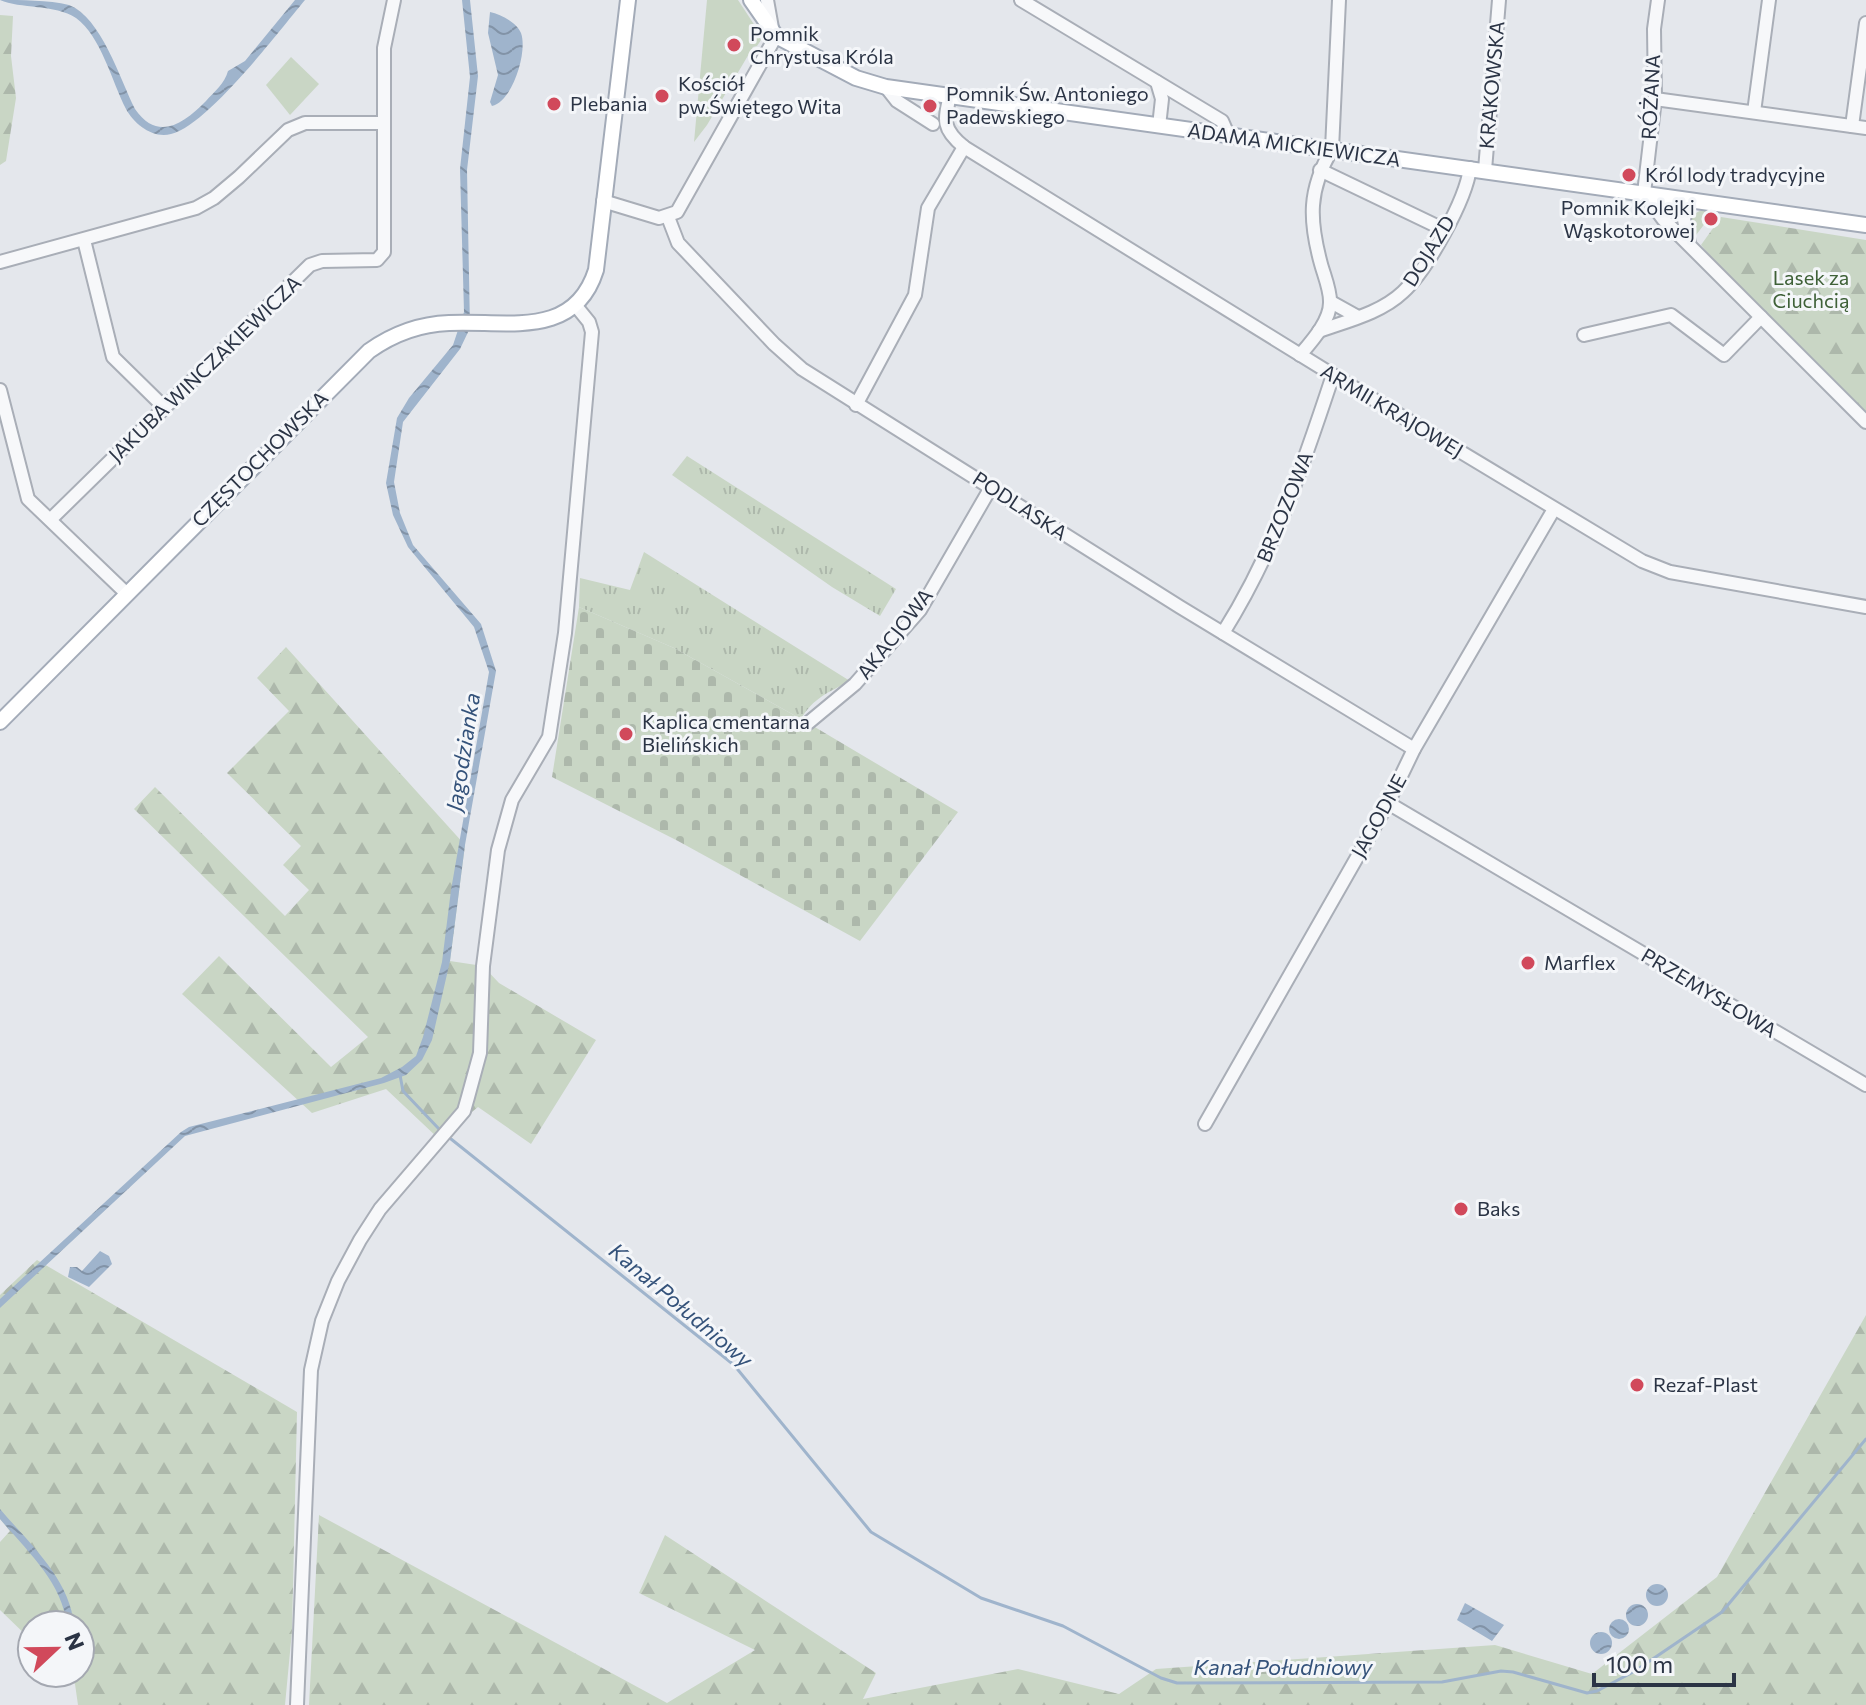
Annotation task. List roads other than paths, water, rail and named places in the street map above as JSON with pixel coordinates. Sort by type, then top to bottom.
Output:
[{"type":"main road","points":[[576,306],[596,270],[628,0]]},
{"type":"main road","name":"ADAMA MICKIEWICZA","points":[[751,0],[774,34],[856,78],[886,87],[1866,225]]},
{"type":"main road","name":"CZĘSTOCHOWSKA","points":[[0,722],[361,358],[386,339],[405,331],[448,323],[540,321],[554,318],[576,306]]},
{"type":"street","points":[[0,262],[196,208],[214,198],[296,126],[305,123],[384,123],[384,48],[394,0]]},
{"type":"street","points":[[603,201],[653,217],[668,217],[677,212],[774,34],[767,0]]},
{"type":"street","points":[[1021,0],[1222,121],[1229,137]]},
{"type":"street","points":[[1300,355],[1319,331],[1331,302],[1311,230],[1314,189],[1332,149],[1339,0]]},
{"type":"street","name":"KRAKOWSKA","points":[[1477,169],[1499,0]]},
{"type":"street","name":"RÓŻANA","points":[[1644,193],[1655,99],[1654,29],[1658,0]]},
{"type":"street","points":[[1754,112],[1769,0]]},
{"type":"street","points":[[1655,99],[1859,127],[1866,23]]},
{"type":"street","points":[[1157,82],[1162,99],[1159,126]]},
{"type":"street","points":[[886,87],[897,101],[933,124]]},
{"type":"street","name":"ARMII KRAJOWEJ","points":[[950,95],[945,123],[950,136],[964,147],[1300,355],[1642,561],[1670,572],[1866,607]]},
{"type":"street","name":"JAKUBA WINCZAKIEWICZA","points":[[51,519],[310,265],[322,261],[377,260],[384,252],[384,123]]},
{"type":"street","points":[[856,405],[915,295],[928,208],[964,147]]},
{"type":"street","name":"DOJAZD","points":[[1319,331],[1374,311],[1402,293],[1420,272],[1477,169]]},
{"type":"street","points":[[1320,170],[1445,230]]},
{"type":"street","points":[[1644,193],[1671,227],[1866,422]]},
{"type":"street","points":[[1671,227],[1668,212],[1681,199]]},
{"type":"street","points":[[1681,199],[1690,245]]},
{"type":"street","name":"PODLASKA","points":[[668,217],[678,243],[774,344],[802,369],[990,489],[1414,749]]},
{"type":"street","points":[[84,240],[113,357],[165,408]]},
{"type":"street","points":[[1331,302],[1358,317]]},
{"type":"street","points":[[297,1705],[307,1418],[311,1370],[322,1321],[338,1281],[380,1209],[464,1111],[480,1053],[483,966],[498,850],[512,800],[549,737],[565,633],[592,332],[589,322],[576,306]]},
{"type":"street","points":[[1584,335],[1671,315],[1724,355],[1761,317]]},
{"type":"street","name":"BRZOZOWA","points":[[1223,633],[1251,588],[1281,525],[1333,375]]},
{"type":"street","points":[[0,390],[28,499],[127,594]]},
{"type":"street","name":"AKACJOWA","points":[[808,723],[855,684],[920,610],[990,489]]},
{"type":"street","name":"JAGODNE","points":[[1205,1124],[1388,803],[1414,749],[1554,509]]},
{"type":"street","name":"PRZEMYSŁOWA","points":[[1388,803],[1866,1085]]},
{"type":"water","points":[[0,0],[52,2],[69,5],[80,12],[100,35],[135,109],[153,125],[162,127],[188,117],[219,87],[228,71],[245,61],[295,0],[305,0],[223,96],[186,127],[164,135],[145,129],[129,115],[99,48],[76,18],[58,11]]},
{"type":"water","points":[[462,0],[470,0],[478,76],[467,170],[470,328],[460,349],[403,422],[394,482],[400,513],[413,545],[481,624],[496,671],[465,845],[450,961],[432,1040],[422,1060],[406,1075],[185,1136],[0,1308],[0,1299],[181,1132],[189,1127],[381,1078],[416,1056],[423,1037],[442,962],[451,890],[489,672],[474,627],[408,547],[393,515],[386,483],[397,418],[409,398],[453,345],[464,312],[460,169],[470,77]]},
{"type":"water","points":[[490,12],[516,26],[523,41],[512,86],[506,96],[492,106],[490,102],[498,75],[488,33]]},
{"type":"water","points":[[100,1251],[109,1256],[112,1264],[89,1287],[68,1277],[70,1267],[82,1271]]},
{"type":"water","points":[[0,1509],[46,1562],[65,1592],[71,1609],[64,1609],[51,1581],[0,1519]]},
{"type":"water","points":[[1657,1584],[1665,1587],[1668,1595],[1665,1603],[1657,1606],[1649,1603],[1646,1595],[1649,1587]]},
{"type":"water","points":[[1465,1603],[1504,1625],[1492,1641],[1457,1620]]},
{"type":"water","points":[[1637,1604],[1645,1607],[1648,1615],[1645,1623],[1637,1626],[1629,1623],[1626,1615],[1629,1607]]},
{"type":"water","points":[[1619,1619],[1626,1622],[1629,1629],[1626,1636],[1619,1639],[1612,1636],[1609,1629],[1612,1622]]},
{"type":"water","points":[[1601,1632],[1609,1635],[1612,1643],[1609,1651],[1601,1654],[1593,1651],[1590,1643],[1593,1635]]},
{"type":"waterway","name":"Kanał Południowy","points":[[400,1075],[403,1091],[439,1129]]},
{"type":"waterway","name":"Kanał Południowy","points":[[451,1139],[734,1365],[871,1532],[981,1598],[1063,1626],[1161,1678],[1177,1683],[1442,1682],[1501,1671],[1587,1693],[1597,1691],[1635,1671],[1722,1612],[1866,1439]]},
{"type":"place","name":"Pomnik Chrystusa Króla","points":[[734,45]]},
{"type":"place","name":"Kościół pw.Świętego Wita","points":[[662,96]]},
{"type":"place","name":"Plebania","points":[[554,104]]},
{"type":"place","name":"Pomnik Św. Antoniego Padewskiego","points":[[930,106]]},
{"type":"place","name":"Król lody tradycyjne","points":[[1629,175]]},
{"type":"place","name":"Pomnik Kolejki Wąskotorowej","points":[[1711,219]]},
{"type":"place","name":"Kaplica cmentarna Bielińskich","points":[[626,734]]},
{"type":"place","name":"Marflex","points":[[1528,963]]},
{"type":"place","name":"Baks","points":[[1461,1209]]},
{"type":"place","name":"Rezaf-Plast","points":[[1637,1385]]},
{"type":"park label","name":"Lasek za Ciuchcią","points":[[1811,290]]},
{"type":"water label","name":"Jagodzianka","points":[[463,752]]}]
